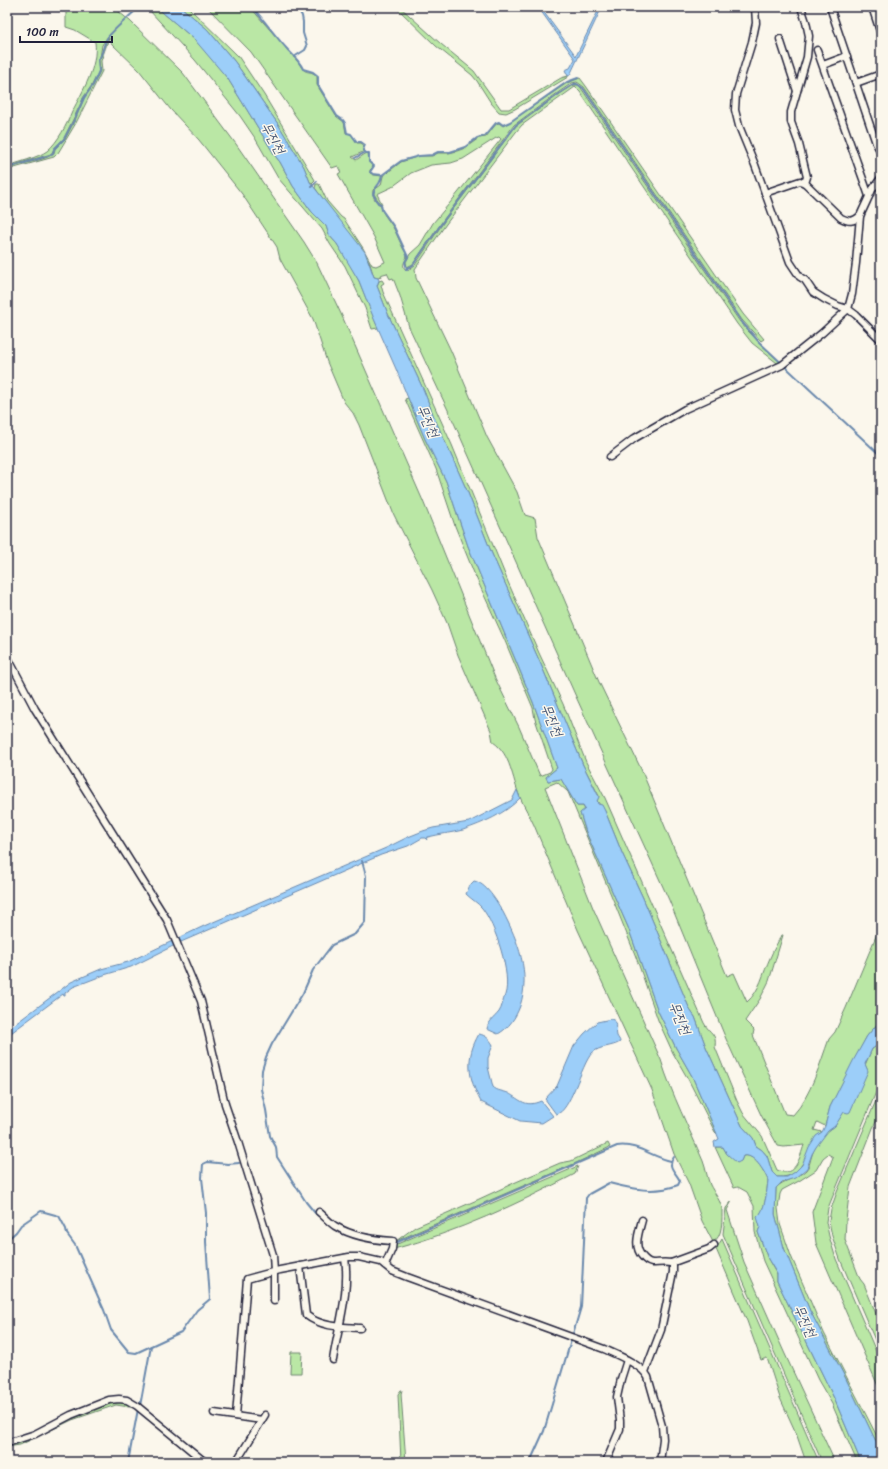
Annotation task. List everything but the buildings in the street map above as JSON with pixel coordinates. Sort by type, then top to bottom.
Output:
[{"type":"street","points":[[755,7],[756,23],[752,42],[736,94],[735,110],[739,126],[790,262],[813,292],[838,306],[848,309],[881,340]]},
{"type":"street","points":[[801,7],[809,36],[807,57],[796,91],[790,122],[799,144],[807,177],[805,183]]},
{"type":"street","points":[[830,7],[876,143],[881,152]]},
{"type":"street","points":[[872,7],[881,34]]},
{"type":"street","points":[[780,39],[796,91]]},
{"type":"street","points":[[818,50],[869,196]]},
{"type":"street","points":[[823,65],[847,56]]},
{"type":"street","points":[[856,83],[881,74]]},
{"type":"street","points":[[610,457],[635,438],[680,412],[784,364],[822,333],[848,309],[852,294],[860,216],[869,196],[881,178]]},
{"type":"street","points":[[765,193],[796,182],[805,183],[841,218],[848,222],[855,221],[860,216]]},
{"type":"street","points":[[7,656],[35,708],[167,920],[176,940],[201,1001],[225,1104],[273,1255],[274,1301]]},
{"type":"street","points":[[319,1212],[334,1225],[343,1230],[367,1238],[393,1241],[385,1265]]},
{"type":"street","points":[[642,1220],[637,1248],[646,1261],[652,1263],[671,1263],[709,1250],[714,1245]]},
{"type":"street","points":[[236,1416],[247,1279],[300,1266],[345,1258],[359,1257],[381,1262],[392,1271],[604,1349],[627,1360],[645,1372]]},
{"type":"street","points":[[333,1360],[340,1327],[347,1280],[345,1258]]},
{"type":"street","points":[[660,1462],[663,1439],[662,1426],[645,1372],[661,1330],[673,1272],[671,1263]]},
{"type":"street","points":[[300,1266],[306,1315],[312,1320],[340,1327],[360,1328]]},
{"type":"street","points":[[606,1462],[620,1428],[617,1397],[627,1360]]},
{"type":"street","points":[[7,1443],[35,1434],[71,1415],[109,1400],[119,1399],[126,1400],[137,1406],[205,1462]]},
{"type":"street","points":[[214,1413],[263,1418],[236,1462]]},
{"type":"green space","points":[[66,7],[113,7],[130,21],[183,73],[236,144],[317,263],[342,316],[423,501],[495,678],[519,727],[540,776],[550,772],[552,769],[535,719],[533,708],[455,526],[436,469],[405,399],[408,398],[425,439],[446,481],[468,546],[533,702],[555,762],[557,768],[546,777],[548,781],[561,779],[577,806],[583,806],[585,810],[580,813],[586,832],[628,927],[658,1011],[692,1076],[717,1134],[673,1053],[658,1020],[636,957],[568,792],[557,782],[545,787],[593,908],[661,1060],[675,1099],[703,1161],[710,1185],[721,1204],[722,1218],[720,1232],[719,1236],[713,1242],[702,1221],[689,1184],[674,1154],[652,1090],[578,930],[534,825],[517,790],[504,753],[493,742],[491,731],[458,655],[447,623],[394,515],[359,425],[353,413],[344,402],[327,362],[313,319],[280,259],[277,247],[242,194],[199,140],[171,110],[139,70],[112,44],[109,38],[101,61],[102,71],[76,123],[58,153],[54,157],[7,170],[18,165],[50,156],[54,153],[55,149],[65,139],[84,98],[100,71],[99,60],[100,59],[108,36],[102,45],[100,58],[98,60],[99,71],[83,98],[64,138],[54,149],[51,154],[7,167],[39,155],[51,147],[65,127],[89,78],[94,60],[95,42],[75,30],[66,27]]},
{"type":"green space","points":[[143,7],[156,7],[194,39],[228,79],[280,162],[293,186],[312,212],[326,226],[329,235],[348,261],[359,281],[378,328],[372,329],[365,308],[345,266],[322,229],[278,178],[255,138],[240,116],[195,60],[149,10],[145,9],[138,11]]},
{"type":"green space","points":[[181,7],[188,7],[238,56],[264,95],[315,180],[312,183],[310,182],[304,167],[278,124],[235,62],[207,29]]},
{"type":"green space","points":[[207,7],[250,7],[301,67],[317,76],[317,85],[336,116],[344,122],[346,133],[351,134],[357,143],[364,145],[363,152],[352,157],[356,160],[368,153],[369,162],[373,167],[370,170],[370,173],[382,176],[379,184],[373,190],[374,196],[377,203],[381,205],[384,214],[393,227],[407,255],[404,264],[404,268],[406,270],[415,265],[445,220],[516,126],[560,94],[574,85],[579,85],[740,322],[781,363],[777,363],[752,343],[737,324],[580,92],[575,87],[522,125],[446,224],[415,269],[416,278],[451,351],[487,437],[517,492],[525,515],[535,518],[538,537],[599,682],[641,769],[727,976],[734,973],[747,1002],[755,993],[781,935],[783,935],[769,981],[760,999],[745,1021],[754,1030],[753,1035],[785,1114],[793,1115],[810,1089],[829,1039],[835,1032],[846,1008],[881,924],[881,1020],[867,1036],[830,1107],[825,1126],[817,1122],[814,1130],[822,1132],[816,1138],[800,1167],[795,1173],[777,1177],[772,1172],[767,1156],[756,1146],[753,1138],[742,1126],[706,1047],[695,1017],[690,1010],[605,811],[597,801],[599,796],[583,765],[424,391],[388,314],[377,286],[379,281],[382,280],[384,283],[381,285],[383,292],[452,445],[508,582],[563,704],[586,762],[605,798],[704,1023],[714,1036],[715,1047],[737,1101],[743,1113],[762,1136],[777,1170],[788,1172],[796,1165],[804,1145],[784,1147],[778,1146],[761,1115],[726,1039],[669,900],[577,699],[455,425],[409,327],[393,278],[390,279],[387,273],[380,275],[381,277],[378,278],[374,277],[369,261],[315,188],[316,184],[319,184],[327,201],[344,219],[372,265],[376,266],[385,262],[374,237],[338,174],[341,170],[338,166],[332,168],[251,52]]},
{"type":"green space","points":[[396,7],[400,7],[474,71],[501,109],[509,109],[561,78],[568,77],[515,109],[506,113],[499,112],[472,75],[436,46]]},
{"type":"green space","points":[[580,78],[743,314],[764,339],[761,341],[742,320],[584,87],[577,82],[572,83],[514,125],[444,219],[413,264],[407,267],[406,262],[410,254],[420,245],[433,223],[501,139],[499,137],[496,138],[463,159],[451,163],[431,165],[411,173],[392,187],[377,194],[382,204],[374,194],[374,190],[381,185],[383,176],[401,162],[419,156],[432,156],[438,153],[449,153],[465,148],[479,138],[486,137],[496,124],[499,123],[503,126],[567,83]]},
{"type":"green space","points":[[881,1041],[881,1080],[828,1208],[826,1222],[836,1259],[881,1363],[881,1393],[816,1243],[812,1212],[833,1157],[828,1154],[823,1158],[816,1170],[782,1190],[778,1208],[780,1224],[791,1256],[824,1333],[881,1444],[881,1452],[846,1379],[810,1311],[784,1248],[775,1214],[776,1188],[799,1175],[807,1168],[815,1147],[824,1135],[835,1126],[867,1069],[865,1065],[872,1049]]},
{"type":"green space","points":[[881,1089],[881,1111],[850,1187],[845,1240],[860,1279],[864,1284],[881,1326],[881,1354],[840,1259],[832,1236],[829,1221],[831,1209],[837,1192]]},
{"type":"green space","points":[[608,1143],[610,1147],[576,1163],[396,1241],[415,1227],[560,1163],[571,1161]]},
{"type":"green space","points":[[715,1147],[723,1147],[727,1154],[741,1161],[743,1156],[751,1157],[761,1168],[768,1180],[764,1205],[758,1217],[760,1227],[758,1232],[768,1259],[777,1275],[777,1281],[834,1398],[861,1462],[857,1462],[832,1404],[818,1380],[763,1261],[755,1232],[754,1206],[747,1192],[738,1187],[734,1188]]},
{"type":"green space","points":[[578,1166],[575,1174],[487,1216],[464,1226],[394,1249],[395,1245]]},
{"type":"green space","points":[[732,1201],[727,1210],[744,1262],[835,1462],[822,1462],[723,1234],[726,1208]]},
{"type":"green space","points":[[722,1239],[819,1462],[806,1462],[796,1433],[780,1398],[767,1358],[761,1360],[747,1321],[716,1249]]},
{"type":"green space","points":[[291,1352],[302,1352],[301,1373],[290,1373]]},
{"type":"green space","points":[[401,1390],[406,1462],[401,1462],[398,1394]]},
{"type":"green space","points":[[121,1401],[136,1408],[116,1405],[72,1420],[20,1445],[7,1447],[7,1445],[105,1404]]},
{"type":"water","name":"무진천","points":[[156,7],[181,7],[207,29],[235,62],[278,124],[304,167],[310,182],[365,252],[374,277],[378,278],[379,280],[377,286],[388,314],[424,391],[468,493],[492,554],[583,765],[599,797],[597,801],[598,804],[602,805],[605,811],[690,1010],[695,1017],[706,1047],[742,1126],[753,1138],[756,1146],[767,1156],[772,1172],[777,1177],[787,1177],[802,1165],[809,1147],[816,1136],[822,1132],[825,1126],[830,1107],[853,1061],[867,1036],[881,1020],[881,1041],[872,1049],[865,1064],[868,1071],[850,1112],[844,1112],[835,1126],[828,1131],[812,1154],[807,1168],[795,1178],[782,1182],[776,1188],[775,1214],[784,1248],[810,1311],[846,1379],[881,1452],[881,1462],[861,1462],[834,1398],[777,1281],[777,1274],[768,1259],[758,1232],[760,1227],[757,1217],[762,1211],[768,1180],[761,1168],[751,1157],[743,1156],[741,1161],[737,1163],[727,1154],[723,1147],[715,1147],[714,1142],[719,1139],[717,1134],[692,1076],[658,1011],[628,927],[586,832],[580,813],[585,809],[583,806],[577,806],[561,779],[548,781],[546,777],[557,768],[533,702],[468,546],[446,481],[425,439],[359,281],[337,244],[329,235],[326,226],[312,212],[293,186],[280,162],[228,79],[194,39]]},
{"type":"water","points":[[538,7],[540,7],[576,56],[600,7],[602,7],[570,75],[568,76],[565,70],[570,68],[575,59]]},
{"type":"water","points":[[517,790],[520,798],[514,804],[486,821],[463,830],[428,837],[426,838],[427,840],[422,838],[408,846],[381,855],[181,942],[131,967],[104,975],[73,987],[65,993],[65,996],[63,994],[7,1036],[7,1030],[71,982],[101,969],[128,962],[204,926],[386,848],[408,837],[433,828],[469,822],[512,800]]},
{"type":"water","points":[[474,881],[483,885],[487,889],[503,912],[514,934],[523,969],[523,994],[520,1006],[512,1022],[506,1029],[498,1034],[487,1029],[490,1022],[501,1008],[507,986],[506,975],[501,950],[492,926],[479,904],[466,894],[470,885]]},
{"type":"water","points":[[611,1019],[614,1020],[616,1024],[617,1036],[620,1042],[598,1049],[592,1053],[566,1106],[561,1112],[556,1114],[545,1099],[557,1086],[574,1046],[597,1022]]},
{"type":"water","points":[[479,1034],[487,1038],[493,1045],[488,1058],[488,1067],[493,1087],[508,1093],[523,1102],[531,1104],[541,1101],[553,1116],[542,1123],[520,1121],[481,1102],[473,1085],[470,1068],[472,1051]]},
{"type":"waterway","points":[[7,168],[48,156],[53,153],[54,149],[64,139],[84,98],[93,85],[99,71],[98,60],[101,56],[106,40],[115,29],[139,7]]},
{"type":"waterway","points":[[252,7],[283,45],[297,59],[303,69],[313,72],[318,76],[318,85],[337,116],[345,123],[347,133],[351,134],[357,142],[361,142],[365,145],[363,150],[366,153],[369,153],[369,162],[374,166],[370,172],[373,174],[382,175],[401,161],[419,156],[432,155],[438,152],[450,152],[465,147],[477,138],[485,136],[496,123],[499,122],[503,125],[510,122],[567,82],[578,78]]},
{"type":"waterway","points":[[294,57],[305,50],[307,46],[303,33],[302,16],[297,7]]},
{"type":"waterway","points":[[406,269],[413,265],[444,220],[516,125],[560,93],[574,84],[577,84],[583,88],[741,321],[759,342],[881,456]]},
{"type":"waterway","points":[[355,158],[364,153]]},
{"type":"waterway","points":[[382,175],[373,194],[378,203],[381,204],[382,210],[394,227],[408,257],[405,262],[407,269]]},
{"type":"waterway","points":[[311,187],[317,181]]},
{"type":"waterway","points":[[324,1220],[315,1213],[306,1202],[277,1157],[276,1147],[270,1136],[261,1089],[262,1070],[272,1044],[303,993],[313,970],[332,945],[355,934],[365,922],[366,876],[362,861]]},
{"type":"waterway","points":[[395,1243],[617,1146],[638,1148],[671,1161]]},
{"type":"waterway","points":[[530,1462],[544,1431],[581,1307],[586,1198],[589,1194],[609,1183],[644,1190],[669,1188],[678,1185],[680,1181],[671,1167],[674,1157]]},
{"type":"waterway","points":[[7,1240],[21,1225],[41,1211],[59,1216],[67,1234],[75,1245],[104,1310],[111,1330],[129,1352],[136,1353],[181,1332],[197,1310],[210,1299],[206,1242],[206,1213],[202,1178],[203,1164],[207,1162],[228,1164],[239,1163]]},
{"type":"waterway","points":[[140,1406],[151,1346]]},
{"type":"waterway","points":[[128,1462],[138,1409]]}]
